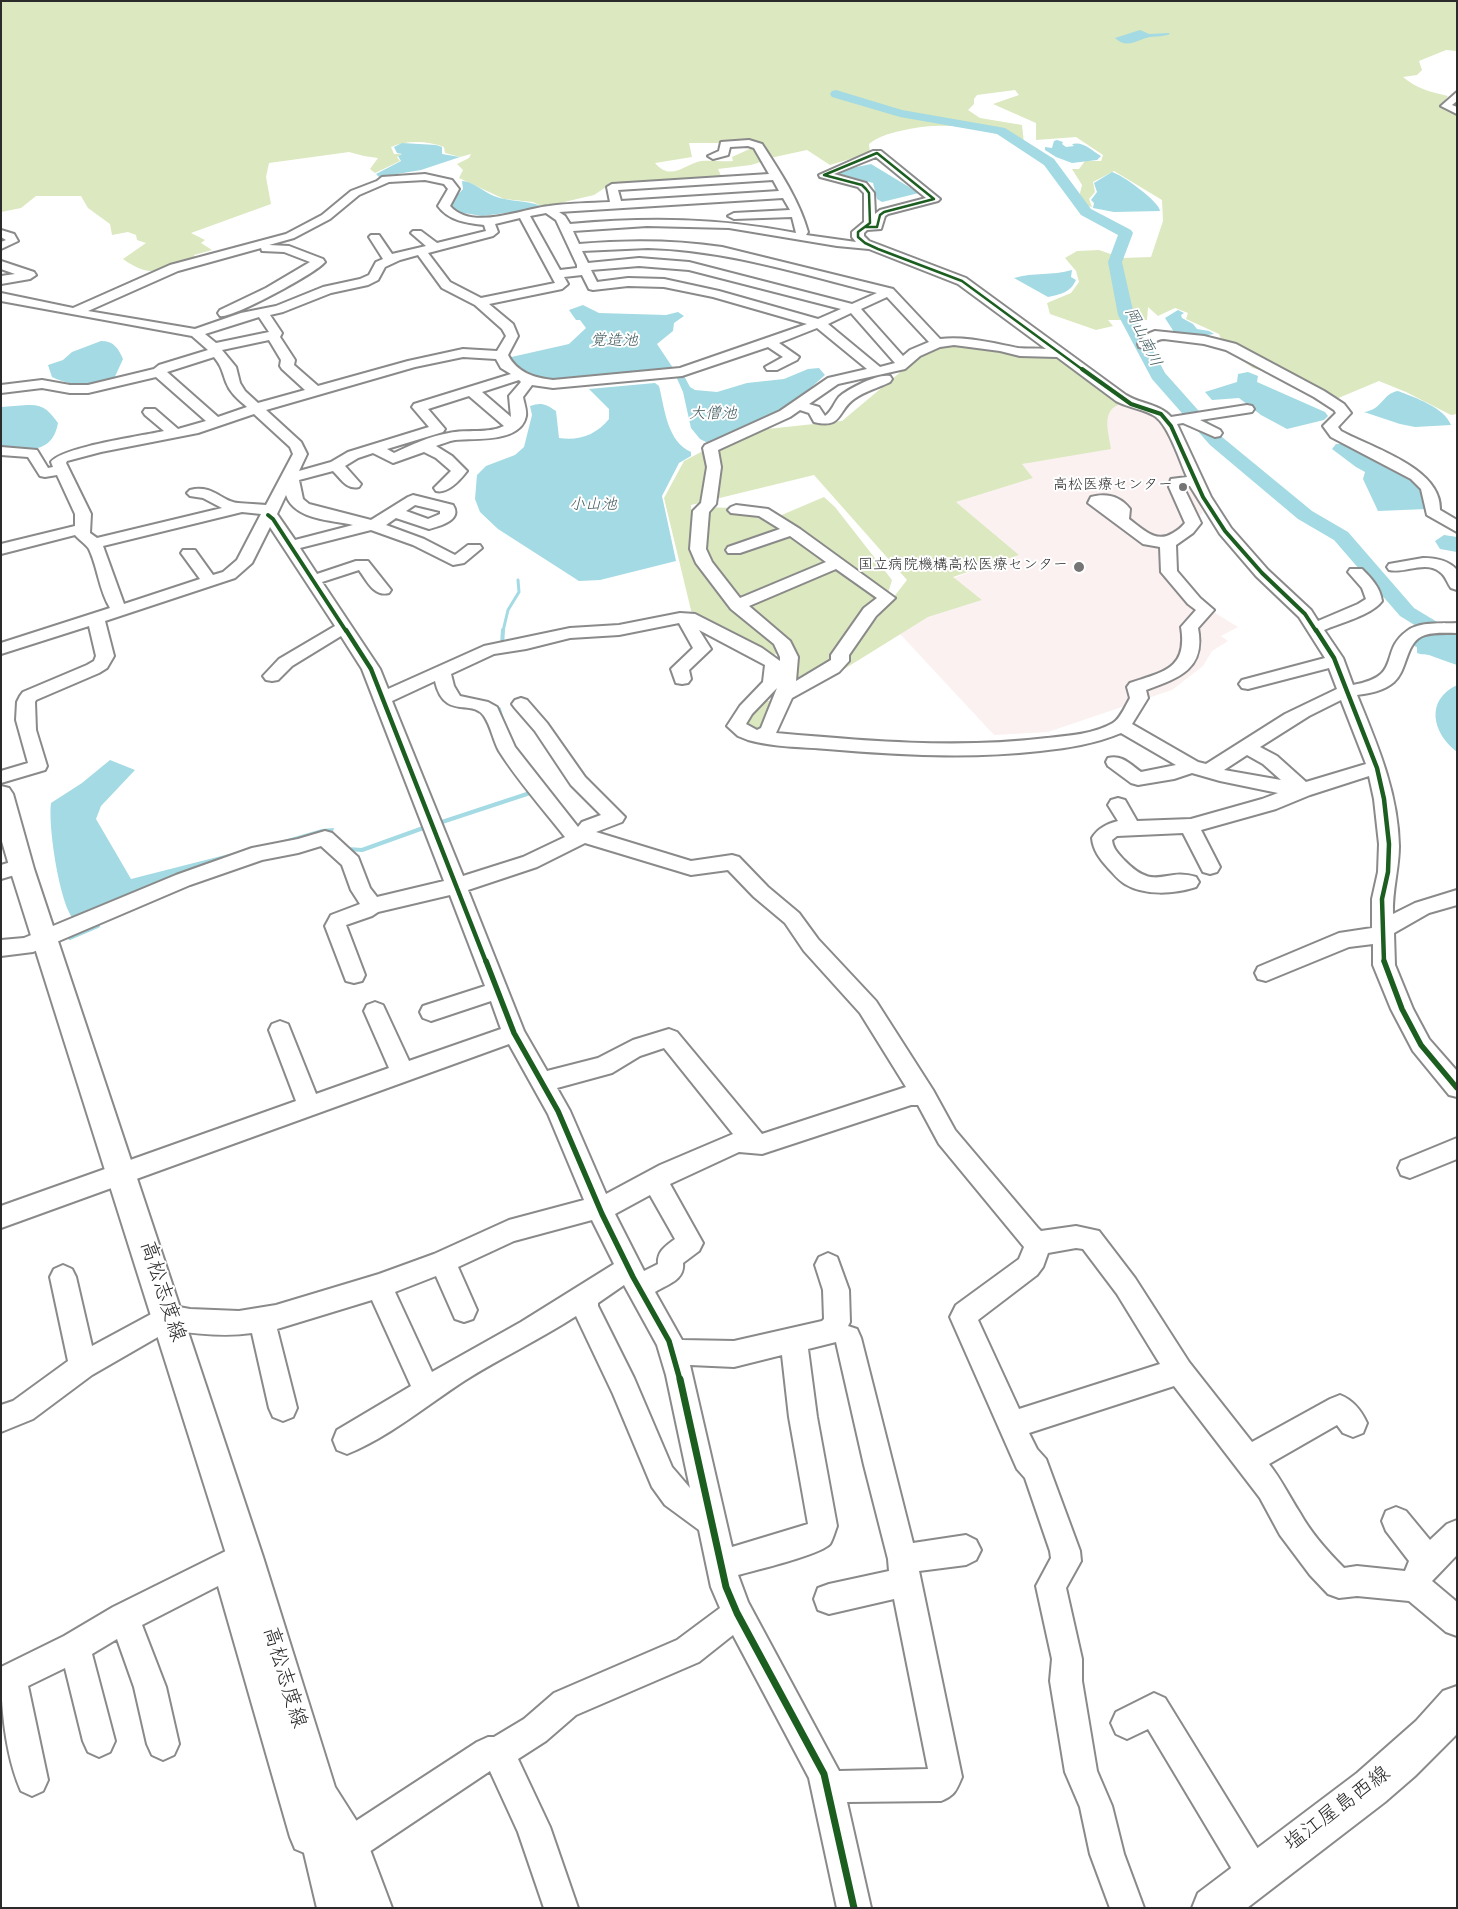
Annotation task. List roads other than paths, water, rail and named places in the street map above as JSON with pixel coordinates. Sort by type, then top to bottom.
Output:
[{"type":"main road","name":"高松志度線","points":[[1,794],[11,869],[44,937],[122,1173],[168,1317],[236,1561],[316,1790],[348,1846],[371,1908]]},
{"type":"main road","name":"塩江屋島西線","points":[[1213,1908],[1254,1874],[1350,1805],[1396,1767],[1456,1711]]},
{"type":"main road","name":"高松志度線","points":[[316,1790],[325,1853],[338,1908]]},
{"type":"street","points":[[1457,96],[1446,106],[1457,111]]},
{"type":"street","points":[[713,156],[724,153],[725,144],[758,146],[797,213],[802,232],[799,236],[715,294]]},
{"type":"street","points":[[865,227],[876,227],[880,215],[884,212],[934,199],[877,153],[824,175],[862,185],[869,193],[870,223],[858,232],[858,237],[873,246],[962,280],[1131,404],[1161,414],[1168,422],[1189,489],[1192,527],[1168,543],[1149,541],[1121,519]]},
{"type":"street","points":[[74,312],[174,268],[290,236],[326,217],[354,193],[381,183],[386,179],[424,176],[448,182],[454,189],[444,206],[445,209],[462,218],[489,222],[548,209],[786,194]]},
{"type":"street","points":[[616,204],[612,187],[776,177]]},
{"type":"street","points":[[669,202],[676,222],[670,244]]},
{"type":"street","points":[[548,209],[561,218],[592,286],[628,282],[656,283],[715,294],[819,323],[877,371]]},
{"type":"street","points":[[676,222],[707,218],[797,213]]},
{"type":"street","points":[[479,302],[562,284],[523,214]]},
{"type":"street","points":[[1,297],[74,312],[202,330],[279,309],[318,294],[371,279],[380,266],[389,259],[436,248],[471,244],[492,232],[489,222]]},
{"type":"street","points":[[565,228],[676,222],[729,225],[836,243],[873,246]]},
{"type":"street","points":[[1,233],[10,236],[12,241],[1,246]]},
{"type":"street","points":[[417,233],[436,248]]},
{"type":"street","points":[[375,237],[389,259]]},
{"type":"street","points":[[800,270],[836,243]]},
{"type":"street","points":[[574,248],[616,244],[670,244],[722,250],[889,292],[937,343]]},
{"type":"street","points":[[202,330],[217,316],[299,275],[319,262],[285,248],[239,251]]},
{"type":"street","points":[[421,251],[446,285],[479,302],[508,327],[512,336],[501,355]]},
{"type":"street","points":[[556,274],[619,263],[665,262],[739,277],[853,308],[901,365]]},
{"type":"street","points":[[1,265],[30,275],[1,280]]},
{"type":"street","points":[[299,275],[299,280],[318,294]]},
{"type":"street","points":[[501,355],[506,365],[526,378],[553,384],[682,372],[819,323],[889,292]]},
{"type":"street","points":[[87,295],[104,299]]},
{"type":"street","points":[[263,312],[266,320],[276,333],[273,336],[288,360],[287,366],[315,391]]},
{"type":"street","points":[[1,648],[210,582],[230,575],[244,563],[300,454],[296,445],[237,389],[233,383],[229,367],[202,330]]},
{"type":"street","points":[[1,389],[42,384],[70,389],[88,389],[160,372],[164,368],[215,350],[274,334]]},
{"type":"street","points":[[1144,344],[1155,335],[1164,335],[1204,340],[1231,347],[1320,394],[1340,407],[1344,413],[1330,426],[1336,434],[1424,483],[1428,489],[1433,507],[1432,512],[1457,527]]},
{"type":"street","points":[[800,405],[814,410],[819,419],[828,420],[834,417],[844,400],[848,397],[892,375],[915,353],[937,343],[954,341],[1000,347],[1020,352],[1060,353]]},
{"type":"street","points":[[769,342],[792,357],[772,367]]},
{"type":"street","points":[[451,345],[463,353]]},
{"type":"street","points":[[120,611],[112,598],[106,574],[93,544],[82,534],[83,514],[58,462],[68,456],[193,430],[255,408],[463,353],[501,355]]},
{"type":"street","points":[[763,737],[769,730],[784,695],[788,679],[789,657],[781,641],[737,605],[704,563],[698,549],[701,511],[708,504],[709,488],[714,467],[710,448],[800,405],[832,381],[901,365]]},
{"type":"street","points":[[160,372],[216,422]]},
{"type":"street","points":[[287,479],[318,472],[336,465],[353,455],[438,429],[419,407],[472,391],[526,378]]},
{"type":"street","points":[[376,449],[393,459],[449,437],[491,434],[506,430],[518,421],[520,414],[516,396],[526,378]]},
{"type":"street","points":[[144,389],[170,381]]},
{"type":"street","points":[[472,391],[513,426]]},
{"type":"street","points":[[1168,422],[1247,409]]},
{"type":"street","points":[[150,412],[174,433]]},
{"type":"street","points":[[1185,418],[1215,433]]},
{"type":"street","points":[[439,454],[495,443]]},
{"type":"street","points":[[421,447],[426,447],[439,454],[460,471],[441,488]]},
{"type":"street","points":[[1,452],[32,453],[36,455],[42,472],[62,470]]},
{"type":"street","points":[[336,465],[354,484]]},
{"type":"street","points":[[287,479],[293,482],[293,494],[298,505],[308,510],[371,525],[413,539],[453,560],[458,560],[474,548]]},
{"type":"street","points":[[1189,489],[1262,573],[1305,614],[1335,661],[1377,768],[1384,799],[1389,844],[1388,872],[1382,899],[1384,965],[1402,1009],[1421,1045],[1457,1088]]},
{"type":"street","points":[[196,493],[206,494],[235,508]]},
{"type":"street","points":[[93,544],[218,520],[235,508],[242,507],[269,513],[371,669],[514,1033],[558,1111],[600,1209],[669,1341],[726,1586],[737,1613],[824,1774],[854,1908]]},
{"type":"street","points":[[736,510],[763,512],[792,530],[887,598],[870,612],[840,655],[840,661],[833,668],[784,695]]},
{"type":"street","points":[[291,546],[371,525],[394,512]]},
{"type":"street","points":[[1,549],[81,529]]},
{"type":"street","points":[[734,550],[792,530]]},
{"type":"street","points":[[382,698],[490,650],[526,644],[570,633],[613,631],[689,618],[756,652],[773,663],[776,671],[773,680],[761,696],[748,707],[736,726],[744,732],[763,737],[930,750],[1029,747],[1074,741],[1110,732],[1122,726],[1139,698],[1136,687],[1172,675],[1184,666],[1193,640],[1188,627],[1206,610],[1194,601],[1168,572],[1168,543]]},
{"type":"street","points":[[189,553],[210,582]]},
{"type":"street","points":[[1395,567],[1431,561],[1453,574],[1457,584]]},
{"type":"street","points":[[737,605],[837,563]]},
{"type":"street","points":[[313,580],[362,564],[381,582]]},
{"type":"street","points":[[1314,628],[1364,608],[1374,600],[1369,584],[1356,572]]},
{"type":"street","points":[[682,679],[680,668],[702,649],[684,618]]},
{"type":"street","points":[[1,777],[38,766],[24,707],[29,696],[101,664],[105,656],[96,619]]},
{"type":"street","points":[[272,676],[283,662],[310,650],[325,638],[344,628]]},
{"type":"street","points":[[1209,771],[1311,707],[1348,692],[1386,680],[1393,672],[1403,645],[1411,634],[1420,630],[1457,628]]},
{"type":"street","points":[[1248,684],[1335,661]]},
{"type":"street","points":[[442,672],[447,694],[454,699],[491,710],[507,749],[580,837],[691,868],[732,862],[761,892],[792,918],[811,946],[868,1007],[925,1096],[947,1138],[991,1188],[1029,1236],[1037,1243],[1076,1237],[1090,1238],[1126,1286],[1179,1371],[1270,1488],[1290,1525],[1320,1565],[1338,1583],[1357,1581],[1415,1587],[1457,1621]]},
{"type":"street","points":[[354,975],[335,926],[338,920],[365,911],[372,906],[456,886],[530,862],[580,837],[589,827],[615,817],[578,781],[541,727],[521,704]]},
{"type":"street","points":[[1122,726],[1191,766],[1262,784],[1303,790]]},
{"type":"street","points":[[1246,747],[1270,760],[1303,790]]},
{"type":"street","points":[[1115,762],[1138,779],[1174,773],[1191,766]]},
{"type":"street","points":[[1189,882],[1165,884],[1143,883],[1132,880],[1108,857],[1102,846],[1102,838],[1110,831],[1131,827],[1189,826],[1269,804],[1359,770],[1377,768]]},
{"type":"street","points":[[1118,805],[1131,827]]},
{"type":"street","points":[[1189,826],[1210,867]]},
{"type":"street","points":[[1,948],[26,946],[183,880],[259,853],[298,846],[325,838],[351,862],[361,890],[372,906]]},
{"type":"street","points":[[1266,973],[1346,939],[1383,932],[1422,908],[1457,897]]},
{"type":"street","points":[[431,1012],[497,991]]},
{"type":"street","points":[[375,1011],[402,1072]]},
{"type":"street","points":[[280,1030],[309,1106]]},
{"type":"street","points":[[1,1218],[514,1033]]},
{"type":"street","points":[[542,1082],[604,1066],[633,1049],[669,1038],[754,1143]]},
{"type":"street","points":[[1,1419],[23,1410],[83,1366],[168,1317],[190,1321],[239,1323],[276,1318],[379,1286],[442,1262],[509,1231],[600,1209],[693,1161],[738,1142],[762,1144],[912,1095],[925,1096]]},
{"type":"street","points":[[1410,1168],[1457,1148]]},
{"type":"street","points":[[347,1440],[427,1392],[436,1384],[513,1341],[584,1297],[634,1277],[671,1270],[670,1258],[690,1243],[667,1199],[654,1181]]},
{"type":"street","points":[[1037,1243],[1034,1258],[1028,1267],[965,1314],[963,1318],[1027,1459],[1036,1469],[1065,1551],[1066,1561],[1050,1586],[1067,1659],[1069,1705],[1081,1772],[1096,1806],[1108,1854],[1127,1908]]},
{"type":"street","points":[[442,1262],[464,1310]]},
{"type":"street","points":[[672,1352],[734,1354],[830,1332],[837,1322],[836,1290],[828,1264]]},
{"type":"street","points":[[63,1277],[83,1366]]},
{"type":"street","points":[[379,1286],[422,1380]]},
{"type":"street","points":[[584,1297],[585,1307],[624,1386],[662,1477],[676,1495],[711,1521]]},
{"type":"street","points":[[262,1320],[283,1408]]},
{"type":"street","points":[[828,1788],[856,1785],[941,1785],[946,1777],[904,1571],[848,1338]]},
{"type":"street","points":[[721,1565],[810,1539],[819,1534],[823,1526],[803,1418],[794,1340]]},
{"type":"street","points":[[1012,1425],[1179,1371]]},
{"type":"street","points":[[1248,1460],[1340,1408],[1354,1424]]},
{"type":"street","points":[[1396,1520],[1428,1562]]},
{"type":"street","points":[[1415,1587],[1420,1570],[1457,1534]]},
{"type":"street","points":[[828,1599],[966,1550]]},
{"type":"street","points":[[32,1780],[6,1681],[236,1561],[311,1852],[322,1908]]},
{"type":"street","points":[[348,1846],[488,1753],[498,1753],[535,1730],[565,1704],[688,1651],[737,1613]]},
{"type":"street","points":[[124,1618],[150,1687],[163,1744]]},
{"type":"street","points":[[75,1646],[98,1741]]},
{"type":"street","points":[[1127,1723],[1154,1709],[1254,1874]]},
{"type":"street","points":[[498,1753],[533,1827],[561,1908]]},
{"type":"water","points":[[1140,30],[1149,34],[1170,34],[1150,37],[1132,43],[1124,43],[1115,38]]},
{"type":"water","points":[[1054,141],[1063,142],[1062,144],[1066,147],[1074,146],[1072,144],[1076,143],[1083,145],[1101,156],[1097,160],[1072,163],[1056,157],[1045,150],[1045,147],[1052,148]]},
{"type":"water","points":[[402,143],[436,145],[442,147],[442,154],[460,157],[421,170],[379,177],[376,174],[401,161],[398,156],[402,154],[397,153],[394,147]]},
{"type":"water","points":[[871,164],[919,193],[882,202],[877,199],[873,183],[833,172]]},
{"type":"water","points":[[1112,172],[1154,201],[1160,211],[1114,212],[1093,208],[1094,203],[1091,200],[1097,192],[1094,183]]},
{"type":"water","points":[[462,181],[466,181],[500,198],[541,206],[482,216],[452,211],[450,209],[452,201],[463,189]]},
{"type":"water","points":[[1072,270],[1071,277],[1076,280],[1071,288],[1061,294],[1048,297],[1014,278],[1057,273]]},
{"type":"water","name":"覚造池","points":[[583,305],[599,313],[666,315],[678,312],[684,316],[674,323],[673,331],[657,344],[673,368],[548,379],[525,372],[507,358],[569,344],[586,328],[580,320],[576,320],[569,310]]},
{"type":"water","points":[[1178,310],[1184,313],[1181,315],[1182,318],[1193,324],[1197,329],[1214,334],[1201,336],[1174,332],[1165,318]]},
{"type":"water","points":[[101,341],[109,342],[115,346],[123,359],[113,381],[82,385],[67,383],[52,377],[48,365],[63,360],[72,352]]},
{"type":"water","name":"大僧池","points":[[819,368],[825,375],[786,410],[710,444],[700,439],[691,428],[683,392],[675,374],[683,374],[690,387],[695,390],[717,392],[747,383],[784,379],[808,369]]},
{"type":"water","points":[[1248,372],[1258,376],[1257,382],[1325,412],[1328,416],[1324,420],[1287,429],[1261,415],[1239,398],[1212,400],[1205,392],[1237,382],[1238,374]]},
{"type":"water","name":"小山池","points":[[655,383],[659,386],[665,415],[672,433],[683,447],[691,452],[691,456],[679,463],[662,496],[676,561],[600,580],[579,581],[498,529],[480,512],[475,499],[477,475],[486,466],[515,455],[524,447],[532,415],[530,406],[543,404],[556,411],[559,438],[580,438],[593,433],[609,419],[609,409],[589,389]]},
{"type":"water","points":[[1398,391],[1436,408],[1448,419],[1451,425],[1415,427],[1364,412],[1375,408],[1393,392]]},
{"type":"water","points":[[33,405],[42,407],[49,412],[58,423],[50,441],[44,446],[37,448],[1,448],[1,407]]},
{"type":"water","points":[[1336,444],[1348,444],[1419,482],[1425,489],[1427,509],[1378,511],[1363,479],[1365,472],[1332,449]]},
{"type":"water","points":[[1444,535],[1457,537],[1457,552],[1440,549],[1435,541]]},
{"type":"water","points":[[1445,632],[1457,634],[1457,665],[1429,655],[1417,653],[1417,647],[1411,645],[1417,634]]},
{"type":"water","points":[[1457,685],[1457,752],[1442,736],[1436,717],[1436,708],[1440,699],[1447,691]]},
{"type":"water","points":[[110,760],[135,770],[101,806],[96,819],[131,879],[322,829],[334,828],[332,835],[87,917],[72,917],[67,908],[59,879],[51,828],[51,803],[82,783]]},
{"type":"waterway","name":"岡山南川","points":[[836,94],[900,113],[1001,131],[1049,162],[1086,212],[1126,233],[1115,262],[1126,315],[1158,375],[1216,441],[1305,515],[1341,536],[1407,612],[1457,643]]},
{"type":"waterway","points":[[503,631],[508,610],[519,592],[518,580]]},
{"type":"waterway","points":[[502,645],[503,630]]},
{"type":"waterway","points":[[480,660],[495,653]]},
{"type":"waterway","points":[[493,706],[499,709],[504,726]]},
{"type":"waterway","points":[[439,823],[533,792]]},
{"type":"waterway","points":[[347,849],[362,850],[426,827]]},
{"type":"waterway","points":[[70,938],[98,926]]},
{"type":"place","name":"高松医療センター","points":[[1183,487]]},
{"type":"place","name":"国立病院機構高松医療センター","points":[[1079,567]]}]
